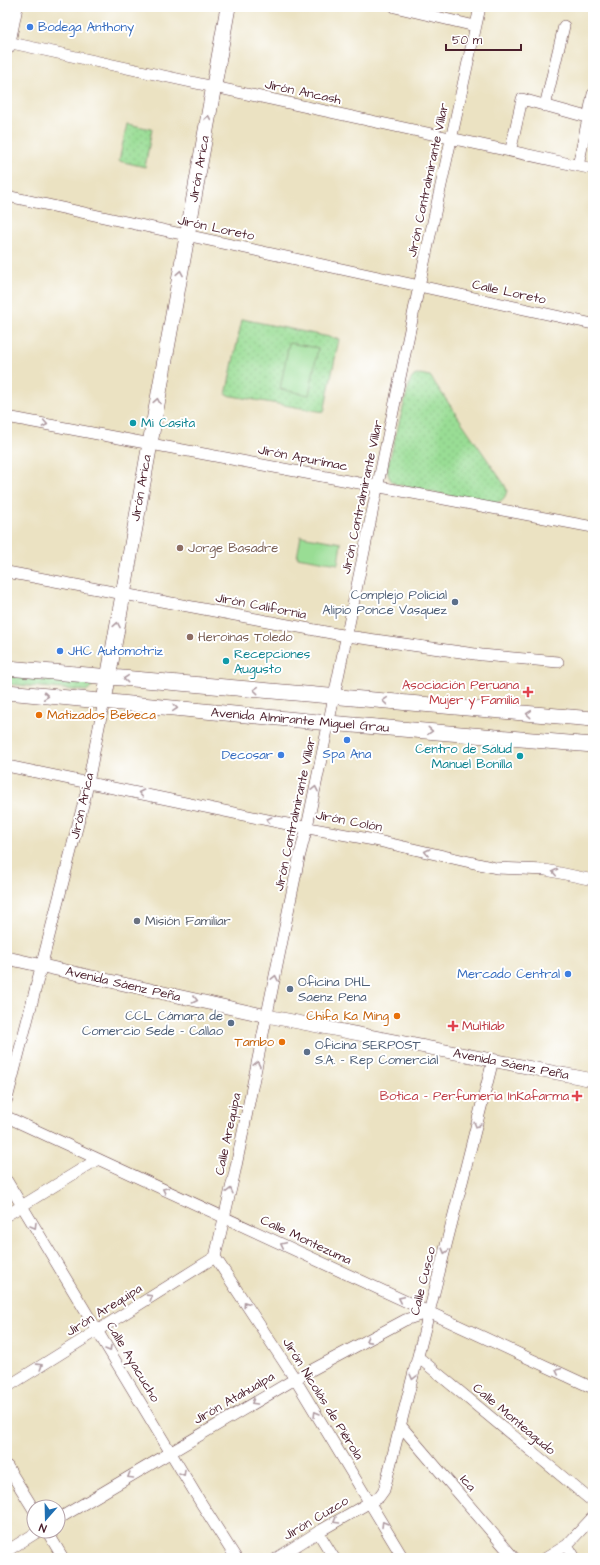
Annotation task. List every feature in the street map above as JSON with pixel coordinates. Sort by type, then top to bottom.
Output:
[{"type":"main road","points":[[7,43],[15,7]]},
{"type":"main road","name":"Jirón Arica","points":[[104,702],[107,678],[228,7]]},
{"type":"main road","name":"Avenida Almirante Miguel Grau","points":[[7,668],[107,678],[590,719]]},
{"type":"main road","name":"Avenida Almirante Miguel Grau","points":[[7,692],[329,723],[587,744]]},
{"type":"main road","points":[[587,744],[590,719]]},
{"type":"street","points":[[395,7],[475,26]]},
{"type":"street","name":"Jirón Contralmirante Villar","points":[[267,1016],[419,286],[480,7]]},
{"type":"street","points":[[546,106],[564,26]]},
{"type":"street","name":"Jirón Ancash","points":[[7,43],[593,169]]},
{"type":"street","points":[[578,166],[593,94]]},
{"type":"street","points":[[512,144],[522,99],[587,117]]},
{"type":"street","name":"Jirón Loreto","points":[[7,196],[419,286]]},
{"type":"street","name":"Calle Loreto","points":[[419,286],[593,324]]},
{"type":"street","name":"Jirón Apurímac","points":[[7,417],[593,527]]},
{"type":"street","name":"Jirón California","points":[[7,572],[347,636],[482,655],[558,662]]},
{"type":"street","name":"Jirón Arica","points":[[7,1099],[88,782],[104,702]]},
{"type":"street","name":"Jirón Colón","points":[[7,766],[374,840],[496,868],[546,870],[593,880]]},
{"type":"street","name":"Avenida Sáenz Peña","points":[[7,958],[267,1016],[593,1080]]},
{"type":"street","name":"Calle Arequipa","points":[[215,1257],[235,1171],[267,1016]]},
{"type":"street","name":"Calle Cusco","points":[[370,1502],[379,1497],[384,1490],[493,1060]]},
{"type":"street","name":"Calle Montezuma","points":[[7,1117],[593,1388]]},
{"type":"street","points":[[7,1215],[98,1159]]},
{"type":"street","name":"Calle Ayacucho","points":[[7,1181],[170,1452],[236,1558]]},
{"type":"street","name":"Jirón Arequipa","points":[[7,1387],[215,1257]]},
{"type":"street","name":"Jirón Nicolás de Piérola","points":[[215,1257],[294,1379],[403,1558]]},
{"type":"street","name":"Jirón Atahualpa","points":[[66,1514],[294,1379],[405,1320],[429,1312]]},
{"type":"street","name":"Calle Monteagudo","points":[[418,1357],[593,1502]]},
{"type":"street","name":"Ica","points":[[401,1426],[514,1558]]},
{"type":"street","points":[[7,1466],[27,1499]]},
{"type":"street","name":"Jirón Cuzco","points":[[277,1558],[370,1502]]},
{"type":"street","points":[[546,1558],[567,1544],[593,1517]]},
{"type":"street","points":[[318,1532],[334,1558]]},
{"type":"street","points":[[7,1551],[26,1539]]},
{"type":"street","points":[[52,1539],[63,1558]]},
{"type":"street","points":[[567,1544],[575,1558]]},
{"type":"green space","points":[[127,124],[152,129],[145,167],[119,161]]},
{"type":"green space","points":[[242,319],[339,339],[324,412],[226,395]]},
{"type":"green space","points":[[289,343],[318,348],[309,395],[280,389]]},
{"type":"green space","points":[[420,374],[430,376],[504,484],[507,490],[502,500],[490,504],[395,484],[389,478],[388,465],[410,381],[414,376]]},
{"type":"green space","points":[[301,536],[341,543],[338,564],[297,557]]},
{"type":"green space","points":[[7,676],[91,683],[92,687],[86,691],[7,684]]},
{"type":"place","name":"Bodega Anthony","points":[[30,27]]},
{"type":"place","name":"Mi Casita","points":[[133,423]]},
{"type":"place","name":"Jorge Basadre","points":[[180,548]]},
{"type":"place","name":"Complejo Policial Alipio Ponce Vasquez","points":[[455,602]]},
{"type":"place","name":"Heroinas Toledo","points":[[190,637]]},
{"type":"place","name":"JHC Automotriz","points":[[60,651]]},
{"type":"place","name":"Recepciones Augusto","points":[[226,661]]},
{"type":"place","name":"Asociación Peruana Mujer y Familia","points":[[528,692]]},
{"type":"place","name":"Matizados Bebeca","points":[[39,715]]},
{"type":"place","name":"Spa Ana","points":[[347,740]]},
{"type":"place","name":"Decosar","points":[[281,755]]},
{"type":"place","name":"Centro de Salud Manuel Bonilla","points":[[520,756]]},
{"type":"place","name":"Misión Familiar","points":[[137,921]]},
{"type":"place","name":"Mercado Central","points":[[568,974]]},
{"type":"place","name":"Oficina DHL Saenz Pena","points":[[290,989]]},
{"type":"place","name":"Chifa Ka Ming","points":[[397,1016]]},
{"type":"place","name":"CCL Cámara de Comercio Sede - Callao","points":[[231,1023]]},
{"type":"place","name":"Multilab","points":[[453,1026]]},
{"type":"place","name":"Tambo","points":[[282,1042]]},
{"type":"place","name":"Oficina SERPOST S.A. - Rep Comercial","points":[[307,1052]]},
{"type":"place","name":"Botica - Perfumeria InKafarma","points":[[577,1096]]}]
